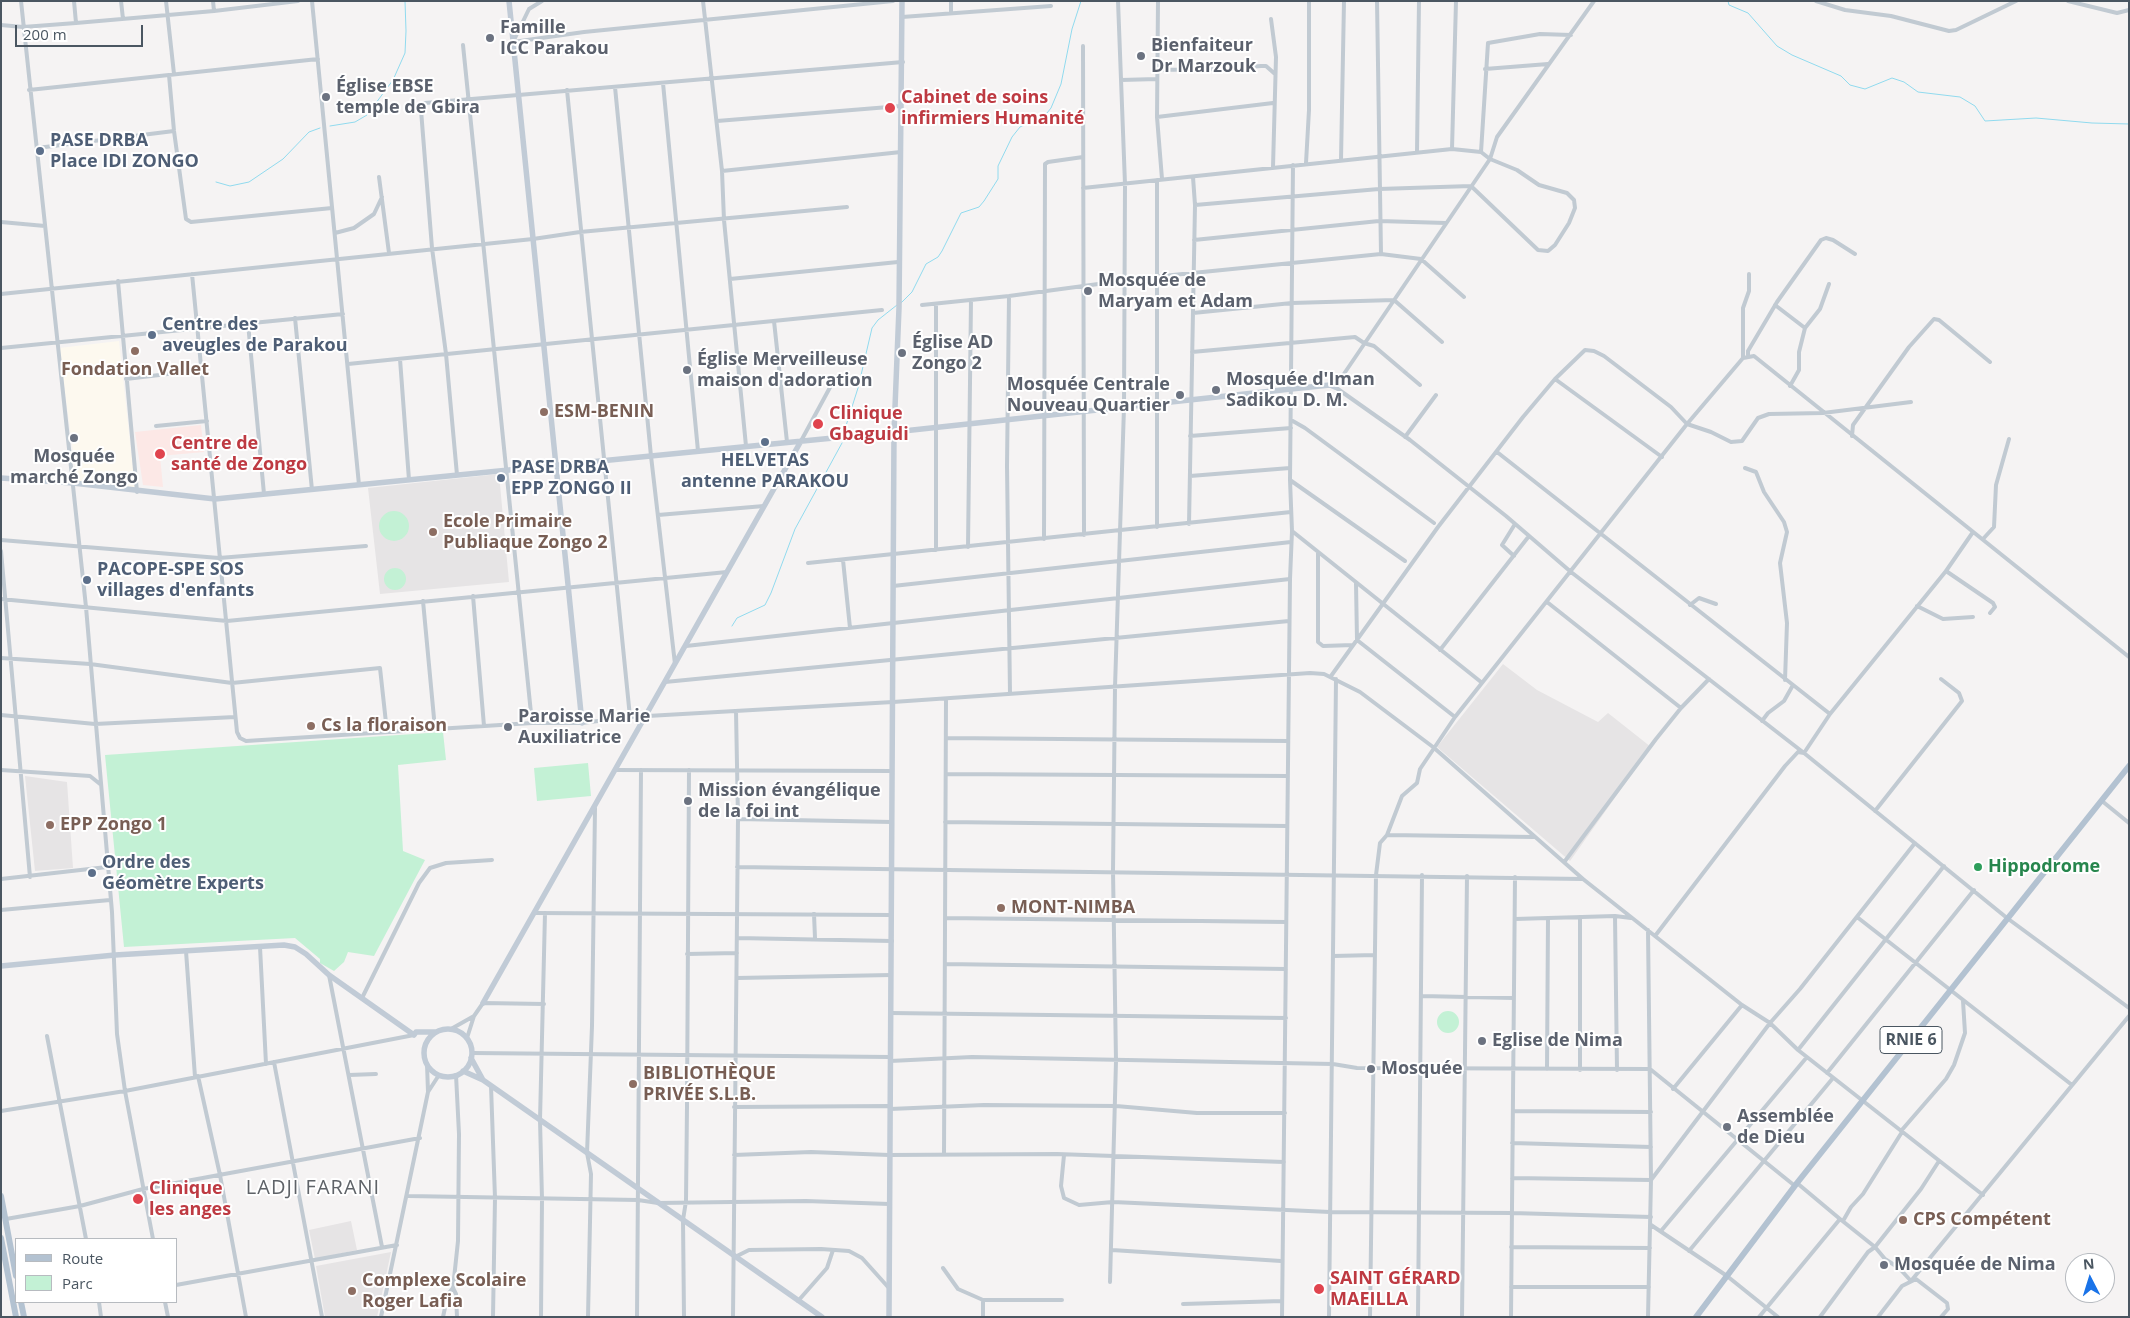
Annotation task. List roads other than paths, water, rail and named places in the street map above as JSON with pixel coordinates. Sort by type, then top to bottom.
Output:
[{"type":"main road","name":"RNIE 6","points":[[1696,1317],[1862,1101],[2129,766]]},
{"type":"main road","points":[[1,1196],[15,1270]]},
{"type":"main road","points":[[1,1238],[16,1317]]},
{"type":"main road","points":[[21,1303],[24,1317]]},
{"type":"street","points":[[21,1],[29,90],[37,148],[86,607],[115,955],[113,982],[125,1091],[153,1238]]},
{"type":"street","points":[[74,1],[76,23]]},
{"type":"street","points":[[121,1],[123,19]]},
{"type":"street","points":[[166,1],[174,74]]},
{"type":"street","points":[[213,1],[214,12]]},
{"type":"street","points":[[1,26],[23,28],[167,16],[298,1]]},
{"type":"street","points":[[312,1],[359,485]]},
{"type":"street","points":[[509,1],[582,723]]},
{"type":"street","points":[[513,42],[529,9],[542,1]]},
{"type":"street","points":[[703,1],[722,171],[724,220],[746,446]]},
{"type":"street","points":[[513,42],[893,1]]},
{"type":"street","points":[[889,1317],[894,432],[899,305],[898,262],[903,62],[902,1]]},
{"type":"street","points":[[951,1],[951,12]]},
{"type":"street","points":[[1110,1282],[1116,1106],[1114,1016],[1114,687],[1118,531],[1124,407],[1125,184],[1118,1]]},
{"type":"street","points":[[1157,527],[1156,404],[1160,180],[1157,117],[1158,1]]},
{"type":"street","points":[[1306,163],[1309,110],[1309,1]]},
{"type":"street","points":[[1341,160],[1344,1]]},
{"type":"street","points":[[1377,1],[1381,254]]},
{"type":"street","points":[[1417,152],[1419,1]]},
{"type":"street","points":[[1452,148],[1456,1]]},
{"type":"street","points":[[1335,387],[1490,159],[1497,138],[1594,1]]},
{"type":"street","points":[[1816,1],[1845,10],[1891,16],[1949,31],[1956,30],[2016,1]]},
{"type":"street","points":[[2068,1],[2117,13],[2129,10]]},
{"type":"street","points":[[902,17],[1050,6]]},
{"type":"street","points":[[1271,19],[1276,57],[1274,74],[1273,166]]},
{"type":"street","points":[[1481,152],[1487,45],[1490,41],[1540,34],[1570,35]]},
{"type":"street","points":[[463,45],[532,723]]},
{"type":"street","points":[[1083,46],[1084,535]]},
{"type":"street","points":[[29,90],[318,59]]},
{"type":"street","points":[[457,475],[446,354],[432,248],[422,106],[426,102],[518,96],[567,90],[903,62]]},
{"type":"street","points":[[1485,70],[1548,64]]},
{"type":"street","points":[[1157,70],[1266,66],[1274,74]]},
{"type":"street","points":[[169,75],[184,214],[191,222],[332,208]]},
{"type":"street","points":[[1121,80],[1157,79]]},
{"type":"street","points":[[663,83],[698,451]]},
{"type":"street","points":[[615,87],[651,456],[675,664]]},
{"type":"street","points":[[567,90],[630,717]]},
{"type":"street","points":[[1157,117],[1274,103]]},
{"type":"street","points":[[717,121],[901,106]]},
{"type":"street","points":[[37,148],[174,131]]},
{"type":"street","points":[[1083,188],[1452,148],[1481,152],[1490,159],[1516,170],[1539,185],[1567,193],[1574,200],[1575,208],[1569,223],[1555,245],[1548,251],[1538,250],[1471,186],[1379,189],[1195,205]]},
{"type":"street","points":[[722,171],[901,152]]},
{"type":"street","points":[[1044,539],[1045,164],[1083,157]]},
{"type":"street","points":[[1282,1317],[1281,1261],[1285,1113],[1289,621],[1292,531],[1290,468],[1293,165]]},
{"type":"street","points":[[379,177],[389,253]]},
{"type":"street","points":[[1189,524],[1195,205],[1193,177]]},
{"type":"street","points":[[335,233],[354,228],[374,214],[382,197]]},
{"type":"street","points":[[1,294],[533,239],[580,232],[847,207]]},
{"type":"street","points":[[1,222],[45,226]]},
{"type":"street","points":[[1194,240],[1379,222],[1446,223]]},
{"type":"street","points":[[1748,356],[1748,351],[1775,305],[1821,240],[1826,238],[1833,240],[1855,254]]},
{"type":"street","points":[[922,305],[1008,296],[1124,280],[1381,254],[1421,259],[1464,297]]},
{"type":"street","points":[[730,279],[898,262]]},
{"type":"street","points":[[192,274],[235,717],[237,732],[240,738],[246,741],[532,723],[582,723],[630,717],[946,699],[1289,674],[1310,673],[1331,676],[1360,692],[1433,747],[1565,861],[1583,879],[1742,1005],[1770,1023],[1798,1050],[1983,1195]]},
{"type":"street","points":[[1743,358],[1743,308],[1749,291],[1749,274]]},
{"type":"street","points":[[118,282],[137,492]]},
{"type":"street","points":[[1790,386],[1799,370],[1799,352],[1805,328],[1820,309],[1829,284]]},
{"type":"street","points":[[1008,296],[1008,611],[1010,694]]},
{"type":"street","points":[[968,547],[971,300]]},
{"type":"street","points":[[1193,313],[1292,303],[1394,300],[1442,342]]},
{"type":"street","points":[[936,304],[936,550]]},
{"type":"street","points":[[1775,305],[1805,328]]},
{"type":"street","points":[[348,364],[882,310]]},
{"type":"street","points":[[1,348],[57,344],[343,314]]},
{"type":"street","points":[[295,318],[312,490]]},
{"type":"street","points":[[1852,436],[1853,426],[1909,347],[1934,319],[1939,320],[1990,362]]},
{"type":"street","points":[[774,321],[787,442]]},
{"type":"street","points":[[248,323],[264,494]]},
{"type":"street","points":[[1192,352],[1355,337],[1364,343],[1374,346],[1420,385]]},
{"type":"street","points":[[1331,676],[1382,604],[1523,417],[1555,379],[1585,350],[1594,351],[1671,407],[1687,424],[1737,443],[1742,441],[1758,418],[1769,414],[1823,412],[1911,402]]},
{"type":"street","points":[[1370,1317],[1376,875],[1379,848],[1387,835],[1402,796],[1417,783],[1420,769],[1433,747],[1481,682],[1571,572],[1687,424],[1743,358],[1754,356],[1974,532],[2051,597],[2129,657]]},
{"type":"street","points":[[400,359],[409,480]]},
{"type":"street","points":[[126,380],[202,370]]},
{"type":"street","points":[[1555,379],[1662,458]]},
{"type":"street","points":[[483,1080],[471,1055],[467,1038],[474,1016],[665,682],[834,380]]},
{"type":"street","points":[[1,478],[73,483],[137,492],[215,499],[894,432],[1330,385],[1405,436],[1515,524],[1571,572],[1804,753],[2007,918],[2129,1008]]},
{"type":"street","points":[[1405,436],[1436,395]]},
{"type":"street","points":[[1291,420],[1328,444],[1434,523]]},
{"type":"street","points":[[156,426],[207,422]]},
{"type":"street","points":[[1190,436],[1291,428]]},
{"type":"street","points":[[1982,539],[1994,527],[1996,485],[2009,439]]},
{"type":"street","points":[[1497,452],[1830,714]]},
{"type":"street","points":[[1190,476],[1290,468]]},
{"type":"street","points":[[1745,468],[1756,472],[1764,492],[1784,522],[1786,532],[1780,563],[1787,624],[1786,680]]},
{"type":"street","points":[[1290,480],[1405,561]]},
{"type":"street","points":[[658,515],[764,506]]},
{"type":"street","points":[[808,563],[1291,512]]},
{"type":"street","points":[[1514,556],[1502,545],[1515,524]]},
{"type":"street","points":[[1292,531],[1481,682]]},
{"type":"street","points":[[1804,753],[1830,714],[1946,572],[1974,532]]},
{"type":"street","points":[[1440,650],[1529,536]]},
{"type":"street","points":[[1,540],[219,558],[366,546]]},
{"type":"street","points":[[894,586],[1291,542]]},
{"type":"street","points":[[1,551],[3,599],[11,659],[30,877]]},
{"type":"street","points":[[1318,552],[1318,642],[1324,646],[1353,645]]},
{"type":"street","points":[[843,560],[850,628]]},
{"type":"street","points":[[3,599],[227,621],[727,572]]},
{"type":"street","points":[[1946,572],[1993,603],[1995,607],[1990,613]]},
{"type":"street","points":[[685,646],[1290,579]]},
{"type":"street","points":[[1356,582],[1357,640]]},
{"type":"street","points":[[473,596],[484,726]]},
{"type":"street","points":[[1690,605],[1699,598],[1716,604]]},
{"type":"street","points":[[1922,600],[1930,612]]},
{"type":"street","points":[[423,601],[435,729]]},
{"type":"street","points":[[1547,602],[1681,708]]},
{"type":"street","points":[[1917,606],[1943,619],[1973,617]]},
{"type":"street","points":[[665,682],[1289,621]]},
{"type":"street","points":[[1357,640],[1455,717]]},
{"type":"street","points":[[1,658],[90,664],[232,683],[380,668],[387,732]]},
{"type":"street","points":[[1329,1317],[1336,679]]},
{"type":"street","points":[[1565,861],[1681,708],[1709,679]]},
{"type":"street","points":[[1875,811],[1962,700],[1959,693],[1941,679]]},
{"type":"street","points":[[1762,721],[1768,713],[1784,701],[1792,685]]},
{"type":"street","points":[[944,1156],[946,699]]},
{"type":"street","points":[[733,1317],[738,867],[736,711]]},
{"type":"street","points":[[1,715],[95,724],[235,717]]},
{"type":"street","points":[[946,738],[1288,741]]},
{"type":"street","points":[[1655,936],[1785,766],[1798,752],[1804,753]]},
{"type":"street","points":[[1,770],[20,773],[90,776],[100,784]]},
{"type":"street","points":[[614,770],[892,771]]},
{"type":"street","points":[[636,1317],[638,1200],[636,1187],[641,914],[640,770]]},
{"type":"street","points":[[684,1317],[682,1220],[686,1201],[689,770]]},
{"type":"street","points":[[946,774],[1288,776]]},
{"type":"street","points":[[2102,801],[2129,823]]},
{"type":"street","points":[[588,1317],[591,1174],[587,1153],[595,805]]},
{"type":"street","points":[[738,819],[892,822]]},
{"type":"street","points":[[946,822],[1287,826]]},
{"type":"street","points":[[1387,835],[1534,836]]},
{"type":"street","points":[[1651,1180],[1704,1113],[1770,1023],[1800,990],[1915,843]]},
{"type":"street","points":[[362,998],[423,876],[430,868],[438,865],[492,860]]},
{"type":"street","points":[[1798,1050],[1944,866]]},
{"type":"street","points":[[1,879],[107,867]]},
{"type":"street","points":[[738,867],[1422,875],[1583,879]]},
{"type":"street","points":[[1418,1317],[1422,875]]},
{"type":"street","points":[[1462,1317],[1467,876]]},
{"type":"street","points":[[1510,1317],[1515,877]]},
{"type":"street","points":[[1827,1073],[1974,890]]},
{"type":"street","points":[[1,910],[110,900]]},
{"type":"street","points":[[534,913],[891,915]]},
{"type":"street","points":[[541,1317],[542,1199],[540,1120],[544,1004],[544,913]]},
{"type":"street","points":[[814,914],[815,938]]},
{"type":"street","points":[[1514,919],[1615,916],[1634,919]]},
{"type":"street","points":[[1615,916],[1617,1070]]},
{"type":"street","points":[[1580,917],[1580,1070]]},
{"type":"street","points":[[1857,917],[1950,992],[2002,1028],[2072,1085]]},
{"type":"street","points":[[945,918],[1286,922]]},
{"type":"street","points":[[1547,1069],[1548,918]]},
{"type":"street","points":[[1648,930],[1651,1112],[1651,1225],[1648,1317]]},
{"type":"street","points":[[737,938],[815,938],[892,941]]},
{"type":"street","points":[[1,966],[115,955],[284,944],[295,947],[329,975],[415,1033],[426,1043]]},
{"type":"street","points":[[260,947],[266,1064]]},
{"type":"street","points":[[186,951],[196,1077],[220,1175],[246,1317]]},
{"type":"street","points":[[687,954],[737,953]]},
{"type":"street","points":[[1333,956],[1375,955]]},
{"type":"street","points":[[946,964],[1286,969]]},
{"type":"street","points":[[329,975],[382,1247]]},
{"type":"street","points":[[737,978],[891,975]]},
{"type":"street","points":[[1421,996],[1514,998]]},
{"type":"street","points":[[1759,1317],[1850,1207],[1863,1194],[1901,1131],[1946,1079],[1954,1065],[1965,1033],[1963,1001]]},
{"type":"street","points":[[483,1003],[544,1004]]},
{"type":"street","points":[[1673,1089],[1742,1005]]},
{"type":"street","points":[[891,1013],[1286,1018]]},
{"type":"street","points":[[1,1111],[125,1091],[343,1049],[415,1033],[451,1029],[474,1016]]},
{"type":"street","points":[[1911,1281],[2129,1016]]},
{"type":"street","points":[[451,1029],[467,1038]]},
{"type":"street","points":[[381,1317],[408,1196],[428,1092],[424,1050],[426,1043],[436,1032]]},
{"type":"street","points":[[47,1036],[86,1238]]},
{"type":"street","points":[[471,1055],[590,1053],[890,1059],[972,1057],[1333,1064],[1374,1068],[1650,1069],[1737,1140],[1869,1242],[1885,1259],[1899,1268],[1911,1281]]},
{"type":"street","points":[[426,1064],[439,1075],[456,1075],[463,1071],[471,1055]]},
{"type":"street","points":[[1661,1231],[1807,1057]]},
{"type":"street","points":[[274,1062],[322,1317]]},
{"type":"street","points":[[463,1071],[483,1080],[822,1317]]},
{"type":"street","points":[[349,1075],[376,1074]]},
{"type":"street","points":[[428,1092],[439,1075]]},
{"type":"street","points":[[456,1075],[459,1198],[453,1288],[456,1294],[457,1317]]},
{"type":"street","points":[[1689,1251],[1833,1078]]},
{"type":"street","points":[[491,1086],[495,1198],[493,1317]]},
{"type":"street","points":[[734,1107],[1116,1106],[1197,1113],[1285,1113]]},
{"type":"street","points":[[1512,1111],[1651,1112]]},
{"type":"street","points":[[6,1219],[80,1206],[143,1189],[420,1138]]},
{"type":"street","points":[[1512,1143],[1651,1147]]},
{"type":"street","points":[[734,1155],[812,1152],[944,1156],[1064,1155],[1284,1162]]},
{"type":"street","points":[[1064,1155],[1062,1186],[1067,1201],[1079,1205],[1113,1202],[1330,1212],[1512,1213],[1650,1217]]},
{"type":"street","points":[[1820,1317],[1868,1252],[1875,1247],[1921,1189],[1939,1161]]},
{"type":"street","points":[[1512,1178],[1651,1180]]},
{"type":"street","points":[[408,1196],[638,1200],[658,1203],[686,1201],[889,1204]]},
{"type":"street","points":[[1651,1225],[1727,1276],[1778,1317]]},
{"type":"street","points":[[1868,1252],[1869,1242]]},
{"type":"street","points":[[178,1285],[397,1245]]},
{"type":"street","points":[[1511,1247],[1650,1248]]},
{"type":"street","points":[[735,1256],[749,1250],[833,1250],[857,1254],[888,1287]]},
{"type":"street","points":[[798,1301],[827,1268],[833,1250]]},
{"type":"street","points":[[1112,1250],[1281,1261]]},
{"type":"street","points":[[943,1268],[958,1289],[983,1300],[1062,1300]]},
{"type":"street","points":[[1878,1317],[1902,1286],[1916,1279],[1948,1303],[1948,1309],[1941,1317]]},
{"type":"street","points":[[443,1317],[448,1294],[453,1288]]},
{"type":"street","points":[[1511,1288],[1649,1288]]},
{"type":"street","points":[[983,1300],[983,1317]]},
{"type":"street","points":[[1183,1304],[1282,1301]]},
{"type":"street","points":[[99,1303],[101,1317]]},
{"type":"street","points":[[165,1303],[168,1317]]},
{"type":"waterway","points":[[330,126],[355,122],[367,115],[393,80],[405,53],[405,1]]},
{"type":"waterway","points":[[901,303],[912,292],[926,264],[938,257],[961,213],[979,207],[984,201],[998,179],[998,166],[1012,137],[1020,127],[1047,113],[1051,108],[1061,84],[1072,29],[1081,1]]},
{"type":"waterway","points":[[1728,1],[1729,5],[1748,13],[1777,46],[1792,55],[1841,76],[1850,85],[1865,89],[1892,78],[1904,82],[1918,92],[1960,97],[1975,106],[1985,121],[2036,118],[2129,124]]},
{"type":"waterway","points":[[216,182],[230,186],[249,182],[283,159],[309,132],[320,128]]},
{"type":"waterway","points":[[844,432],[858,388],[872,328],[878,320],[897,305]]},
{"type":"waterway","points":[[732,626],[737,618],[765,605],[795,529],[842,443]]},
{"type":"place","name":"Famille ICC Parakou","points":[[490,38]]},
{"type":"place","name":"Bienfaiteur Dr Marzouk","points":[[1141,56]]},
{"type":"place","name":"Église EBSE temple de Gbira","points":[[326,97]]},
{"type":"place","name":"Cabinet de soins infirmiers Humanité","points":[[890,108]]},
{"type":"place","name":"PASE DRBA Place IDI ZONGO","points":[[40,151]]},
{"type":"place","name":"Mosquée de Maryam et Adam","points":[[1088,291]]},
{"type":"place","name":"Centre des aveugles de Parakou","points":[[152,335]]},
{"type":"place","name":"Fondation Vallet","points":[[135,351]]},
{"type":"place","name":"Église AD Zongo 2","points":[[902,353]]},
{"type":"place","name":"Église Merveilleuse maison d'adoration","points":[[687,370]]},
{"type":"place","name":"Mosquée d'Iman Sadikou D. M.","points":[[1216,390]]},
{"type":"place","name":"Mosquée Centrale Nouveau Quartier","points":[[1180,395]]},
{"type":"place","name":"ESM-BENIN","points":[[544,412]]},
{"type":"place","name":"Clinique Gbaguidi","points":[[818,424]]},
{"type":"place","name":"Mosquée marché Zongo","points":[[74,438]]},
{"type":"place","name":"HELVETAS antenne PARAKOU","points":[[765,442]]},
{"type":"place","name":"Centre de santé de Zongo","points":[[160,454]]},
{"type":"place","name":"PASE DRBA EPP ZONGO II","points":[[501,478]]},
{"type":"place","name":"Ecole Primaire Publiaque Zongo 2","points":[[433,532]]},
{"type":"place","name":"PACOPE-SPE SOS villages d'enfants","points":[[87,580]]},
{"type":"place","name":"Cs la floraison","points":[[311,726]]},
{"type":"place","name":"Paroisse Marie Auxiliatrice","points":[[508,727]]},
{"type":"place","name":"Mission évangélique de la foi int","points":[[688,801]]},
{"type":"place","name":"EPP Zongo 1","points":[[50,825]]},
{"type":"place","name":"Hippodrome","points":[[1978,867]]},
{"type":"place","name":"Ordre des Géomètre Experts","points":[[92,873]]},
{"type":"place","name":"MONT-NIMBA","points":[[1001,908]]},
{"type":"place","name":"Eglise de Nima","points":[[1482,1041]]},
{"type":"place","name":"Mosquée","points":[[1371,1069]]},
{"type":"place","name":"BIBLIOTHÈQUE PRIVÉE S.L.B.","points":[[633,1084]]},
{"type":"place","name":"Assemblée de Dieu","points":[[1727,1127]]},
{"type":"place","name":"Clinique les anges","points":[[138,1199]]},
{"type":"place","name":"CPS Compétent","points":[[1903,1220]]},
{"type":"place","name":"Mosquée de Nima","points":[[1884,1265]]},
{"type":"place","name":"SAINT GÉRARD MAEILLA","points":[[1319,1289]]},
{"type":"place","name":"Complexe Scolaire Roger Lafia","points":[[352,1291]]},
{"type":"district","name":"LADJI FARANI","points":[[313,1188]]}]
